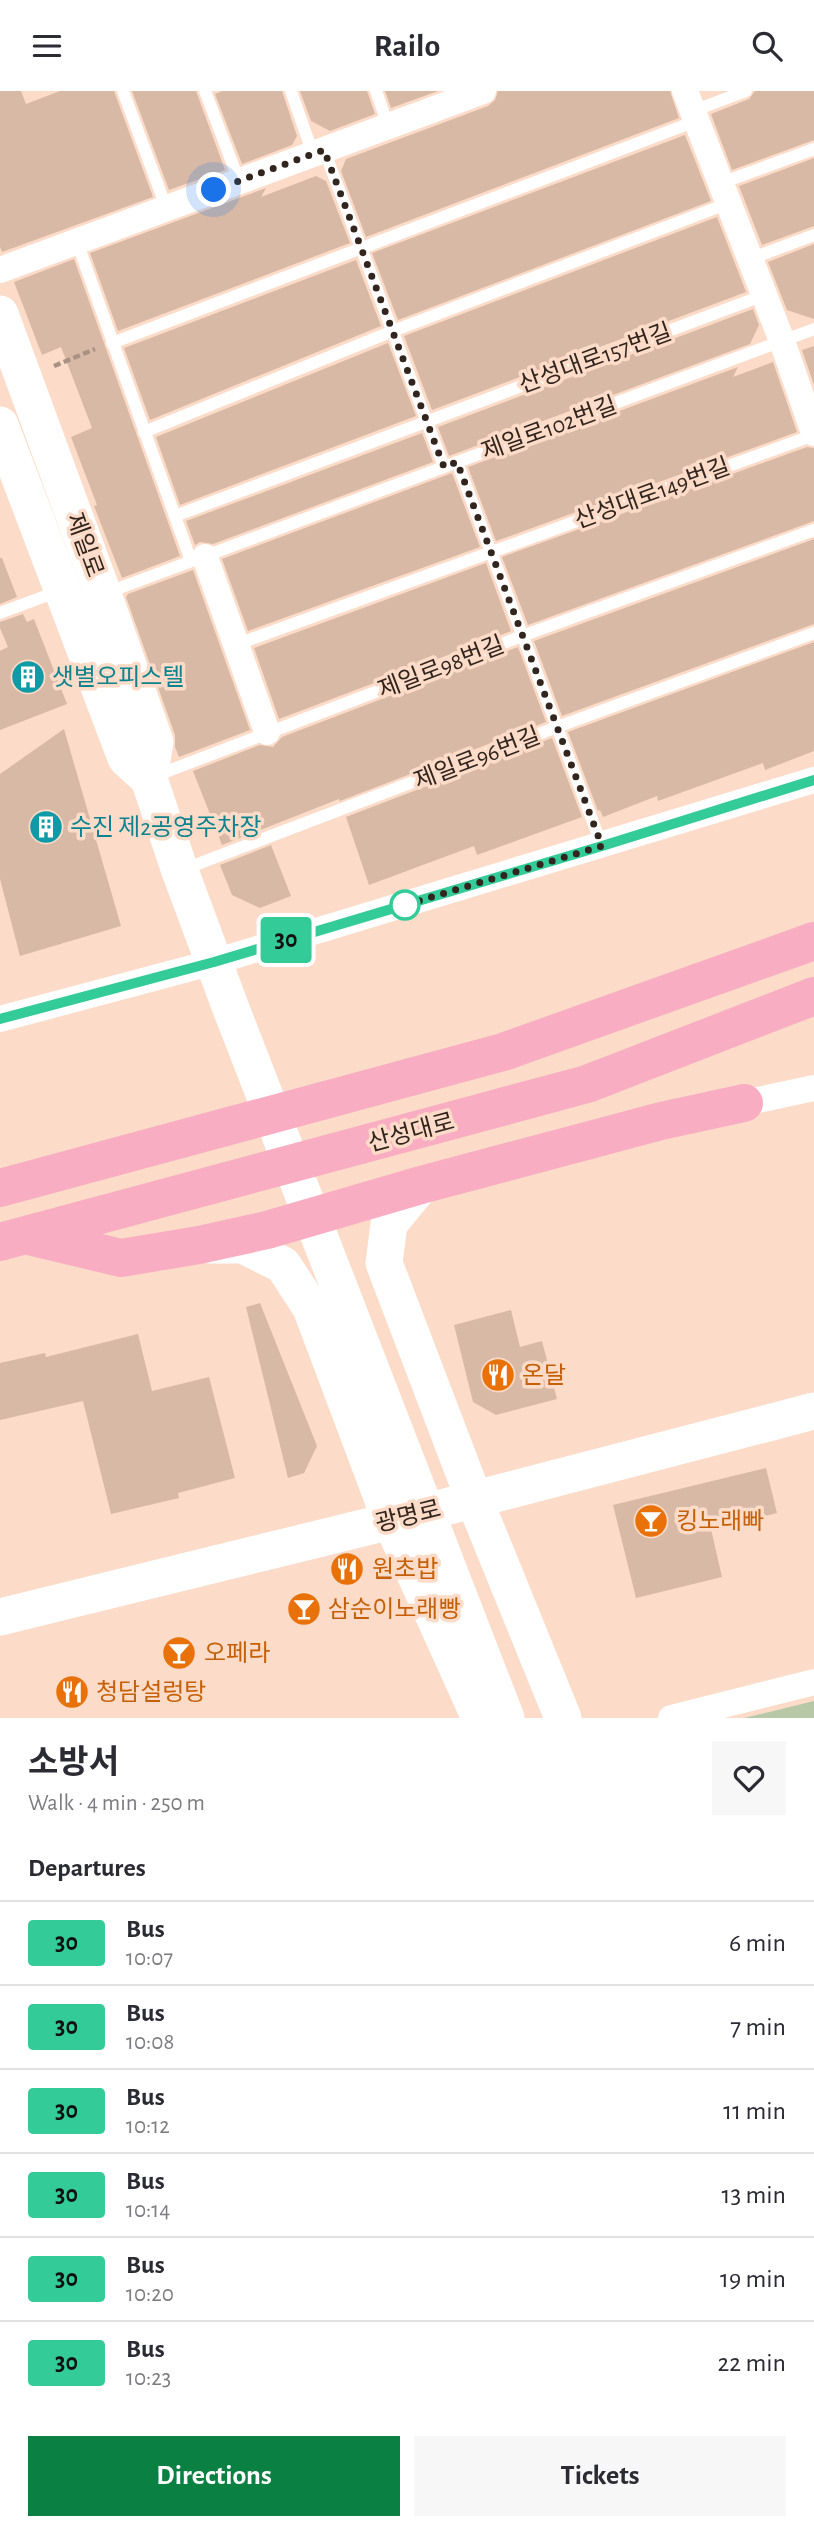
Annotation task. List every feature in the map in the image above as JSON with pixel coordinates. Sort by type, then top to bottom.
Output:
[{"type":"main road","name":"제일로","points":[[0,314],[155,742],[149,779],[180,871],[506,1718]]},
{"type":"main road","name":"제일로","points":[[0,425],[126,758],[149,779]]},
{"type":"main road","points":[[0,1188],[503,1052],[814,941]]},
{"type":"main road","name":"산성대로","points":[[14,1239],[587,1084],[814,996]]},
{"type":"main road","points":[[14,1239],[121,1258],[198,1245],[267,1230],[421,1185],[661,1121],[744,1103]]},
{"type":"main road","points":[[421,1185],[389,1224],[384,1263],[474,1499],[564,1718]]},
{"type":"main road","points":[[198,1245],[243,1245],[283,1265],[311,1308],[391,1521],[481,1718]]},
{"type":"main road","name":"광명로","points":[[0,1617],[391,1521],[814,1411]]},
{"type":"street","points":[[0,270],[479,92]]},
{"type":"street","points":[[691,108],[782,341],[814,434]]},
{"type":"street","points":[[198,559],[237,643],[267,733]]},
{"type":"street","points":[[0,1019],[214,962],[814,780]]},
{"type":"street","points":[[744,1103],[814,1088]]},
{"type":"street","points":[[671,1718],[814,1682]]},
{"type":"lane","points":[[123,91],[166,207]]},
{"type":"lane","points":[[205,91],[239,181]]},
{"type":"lane","points":[[291,91],[361,247],[444,467]]},
{"type":"lane","points":[[376,91],[388,125]]},
{"type":"lane","points":[[112,343],[361,247],[691,108],[746,91]]},
{"type":"lane","points":[[144,432],[725,193],[814,149]]},
{"type":"lane","points":[[750,259],[814,235]]},
{"type":"lane","points":[[77,242],[175,516],[198,559]]},
{"type":"lane","name":"산성대로157번길","points":[[427,421],[764,295]]},
{"type":"lane","name":"제일로102번길","points":[[103,594],[814,329]]},
{"type":"lane","points":[[175,516],[427,421]]},
{"type":"lane","name":"산성대로149번길","points":[[237,643],[814,434]]},
{"type":"lane","points":[[457,462],[602,846]]},
{"type":"lane","name":"제일로98번길","points":[[149,779],[522,636],[814,530]]},
{"type":"lane","points":[[0,613],[63,589]]},
{"type":"lane","name":"제일로96번길","points":[[180,871],[557,727],[814,633]]},
{"type":"path","points":[[24,378],[112,343]]},
{"type":"green space","points":[[814,1701],[814,1718],[744,1718]]},
{"type":"building","points":[[0,91],[21,91],[26,104],[60,91],[114,91],[153,197],[2,252]]},
{"type":"building","points":[[132,91],[196,91],[225,170],[169,190]]},
{"type":"building","points":[[222,91],[282,91],[297,136],[292,145],[242,164],[215,94]]},
{"type":"building","points":[[300,91],[367,91],[375,114],[330,131],[311,121]]},
{"type":"building","points":[[385,91],[438,91],[391,108]]},
{"type":"building","points":[[498,91],[670,91],[679,118],[366,237],[341,171],[346,159],[488,106],[495,100]]},
{"type":"building","points":[[755,91],[814,91],[814,140],[732,170],[711,114],[749,99]]},
{"type":"building","points":[[685,135],[711,201],[398,320],[372,253]]},
{"type":"building","points":[[814,158],[814,226],[762,245],[739,186]]},
{"type":"building","points":[[316,176],[326,181],[350,243],[118,331],[90,253],[266,188],[261,197]]},
{"type":"building","points":[[717,217],[746,292],[432,410],[404,336]]},
{"type":"building","points":[[814,244],[814,319],[787,310],[768,262]]},
{"type":"building","points":[[74,259],[180,556],[122,578],[71,437],[92,428],[61,347],[42,355],[14,282]]},
{"type":"building","points":[[356,260],[381,326],[150,420],[124,348]]},
{"type":"building","points":[[753,309],[759,325],[750,344],[449,456],[438,427]]},
{"type":"building","points":[[388,343],[416,416],[180,505],[156,437]]},
{"type":"building","points":[[814,346],[814,385],[802,350]]},
{"type":"building","points":[[773,362],[797,432],[496,541],[468,467],[738,367],[733,377]]},
{"type":"building","points":[[422,433],[433,462],[213,544],[200,542],[195,545],[186,521]]},
{"type":"building","points":[[807,447],[814,448],[814,521],[528,625],[502,557]]},
{"type":"building","points":[[452,473],[480,547],[248,631],[222,559]]},
{"type":"building","points":[[814,539],[814,624],[562,716],[534,641]]},
{"type":"building","points":[[0,558],[17,597],[0,604]]},
{"type":"building","points":[[486,563],[511,631],[279,719],[254,648]]},
{"type":"building","points":[[193,570],[250,730],[179,757],[175,747],[175,735],[126,597]]},
{"type":"building","name":"샛별오피스텔","points":[[23,614],[27,622],[34,619],[67,704],[0,730],[0,651],[8,647],[0,622]]},
{"type":"building","points":[[814,642],[814,751],[765,770],[763,763],[658,801],[657,796],[603,817],[600,810],[598,811],[568,732]]},
{"type":"building","points":[[518,647],[546,722],[222,845],[193,771],[260,745],[273,747],[282,737]]},
{"type":"building","name":"수진 제2공영주차장","points":[[64,729],[121,926],[20,956],[0,879],[0,774]]},
{"type":"building","points":[[552,738],[582,817],[477,855],[474,846],[369,885],[346,817]]},
{"type":"building","points":[[271,845],[291,896],[260,908],[232,895],[220,865]]},
{"type":"building","points":[[260,1303],[317,1446],[304,1473],[288,1478],[246,1307]]},
{"type":"building","points":[[511,1310],[520,1347],[542,1341],[557,1399],[496,1415],[473,1402],[454,1325]]},
{"type":"building","points":[[138,1334],[152,1391],[209,1377],[235,1478],[178,1493],[179,1498],[111,1514],[83,1401],[0,1420],[0,1363],[45,1353],[46,1357]]},
{"type":"building","points":[[766,1468],[777,1513],[711,1529],[722,1577],[636,1598],[613,1505]]},
{"type":"bus line","name":"30","points":[[0,1019],[214,962],[814,780]]},
{"type":"place","name":"샛별오피스텔","points":[[28,677]]},
{"type":"place","name":"수진 제2공영주차장","points":[[46,827]]},
{"type":"place","name":"온달","points":[[498,1375]]},
{"type":"place","name":"킹노래빠","points":[[651,1521]]},
{"type":"place","name":"원초밥","points":[[347,1569]]},
{"type":"place","name":"삼순이노래빵","points":[[304,1609]]},
{"type":"place","name":"오페라","points":[[179,1653]]},
{"type":"place","name":"청담설렁탕","points":[[72,1692]]},
{"type":"route","points":[[214,190],[324,150],[444,467],[457,462],[602,846],[395,908],[405,905]]}]
